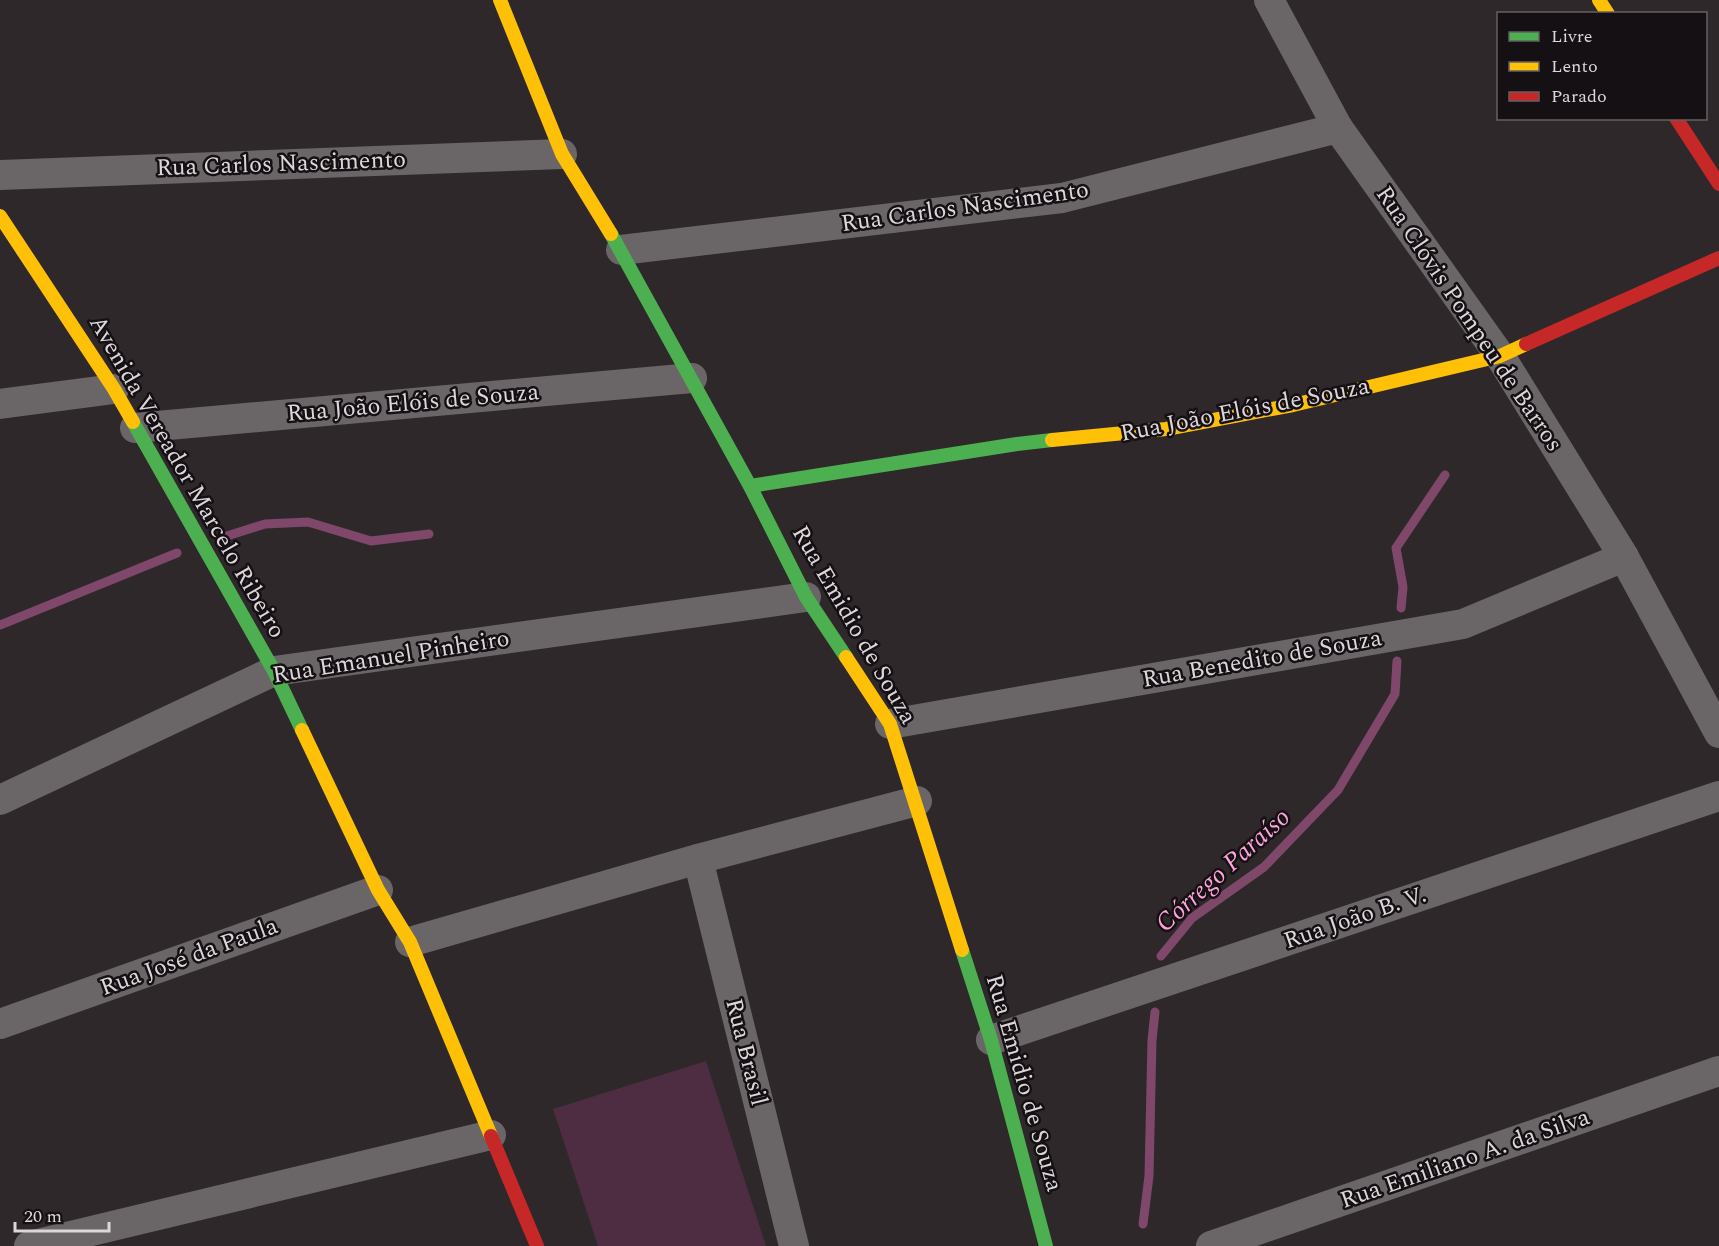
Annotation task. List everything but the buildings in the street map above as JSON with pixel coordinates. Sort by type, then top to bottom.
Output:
[{"type":"street","name":"Rua Emidio de Souza","points":[[500,0],[562,154],[621,250],[692,378],[806,597],[890,724],[917,801],[991,1041],[1046,1246]]},
{"type":"street","name":"Rua Clóvis Pompeu de Barros","points":[[1269,0],[1338,128],[1500,356],[1624,557],[1719,733]]},
{"type":"street","points":[[1677,120],[1719,184]]},
{"type":"street","name":"Rua Carlos Nascimento","points":[[621,250],[1062,198],[1338,128]]},
{"type":"street","name":"Rua Carlos Nascimento","points":[[0,175],[562,154]]},
{"type":"street","name":"Avenida Vereador Marcelo Ribeiro","points":[[0,216],[114,389],[274,671],[378,890],[410,942],[537,1246]]},
{"type":"street","name":"Rua João Elóis de Souza","points":[[750,486],[1017,444],[1166,429],[1293,405],[1500,356],[1719,258]]},
{"type":"street","name":"Rua João Elóis de Souza","points":[[135,428],[692,378]]},
{"type":"street","points":[[0,404],[114,389]]},
{"type":"street","name":"Rua Benedito de Souza","points":[[890,724],[1463,624],[1624,557]]},
{"type":"street","name":"Rua Emanuel Pinheiro","points":[[0,800],[274,671],[806,597]]},
{"type":"street","name":"Rua João B. V.","points":[[991,1041],[1719,796]]},
{"type":"street","points":[[410,942],[698,859],[917,801]]},
{"type":"street","name":"Rua Brasil","points":[[698,859],[794,1246]]},
{"type":"street","name":"Rua José da Paula","points":[[0,1024],[378,890]]},
{"type":"street","name":"Rua Emiliano A. da Silva","points":[[1211,1246],[1719,1071]]},
{"type":"street","points":[[29,1246],[491,1135]]},
{"type":"shaded area","points":[[706,1061],[766,1246],[598,1246],[553,1109]]},
{"type":"waterway","name":"Córrego Paraíso","points":[[1401,608],[1403,587],[1396,548],[1445,475]]},
{"type":"waterway","points":[[227,536],[265,524],[308,522],[371,541],[429,534]]},
{"type":"waterway","points":[[0,625],[177,553]]},
{"type":"waterway","name":"Córrego Paraíso","points":[[1161,956],[1192,918],[1264,867],[1338,790],[1395,694],[1397,661]]},
{"type":"waterway","name":"Córrego Paraíso","points":[[1143,1224],[1149,1176],[1152,1040],[1155,1012]]},
{"type":"traffic: fast","points":[[611,234],[750,486],[806,597],[846,657]]},
{"type":"traffic: fast","points":[[133,422],[274,671],[302,730]]},
{"type":"traffic: fast","points":[[750,486],[1052,440]]},
{"type":"traffic: fast","points":[[962,950],[991,1040],[1046,1246]]},
{"type":"traffic: slow","points":[[500,0],[562,154],[611,234]]},
{"type":"traffic: slow","points":[[1599,0],[1607,12]]},
{"type":"traffic: slow","points":[[0,216],[114,389],[133,422]]},
{"type":"traffic: slow","points":[[1052,440],[1166,429],[1293,405],[1500,356],[1526,344]]},
{"type":"traffic: slow","points":[[846,657],[890,724],[962,950]]},
{"type":"traffic: slow","points":[[302,730],[378,890],[410,942],[491,1136]]},
{"type":"traffic: jam","points":[[1677,120],[1719,184]]},
{"type":"traffic: jam","points":[[1526,344],[1719,258]]},
{"type":"traffic: jam","points":[[491,1136],[537,1246]]}]
